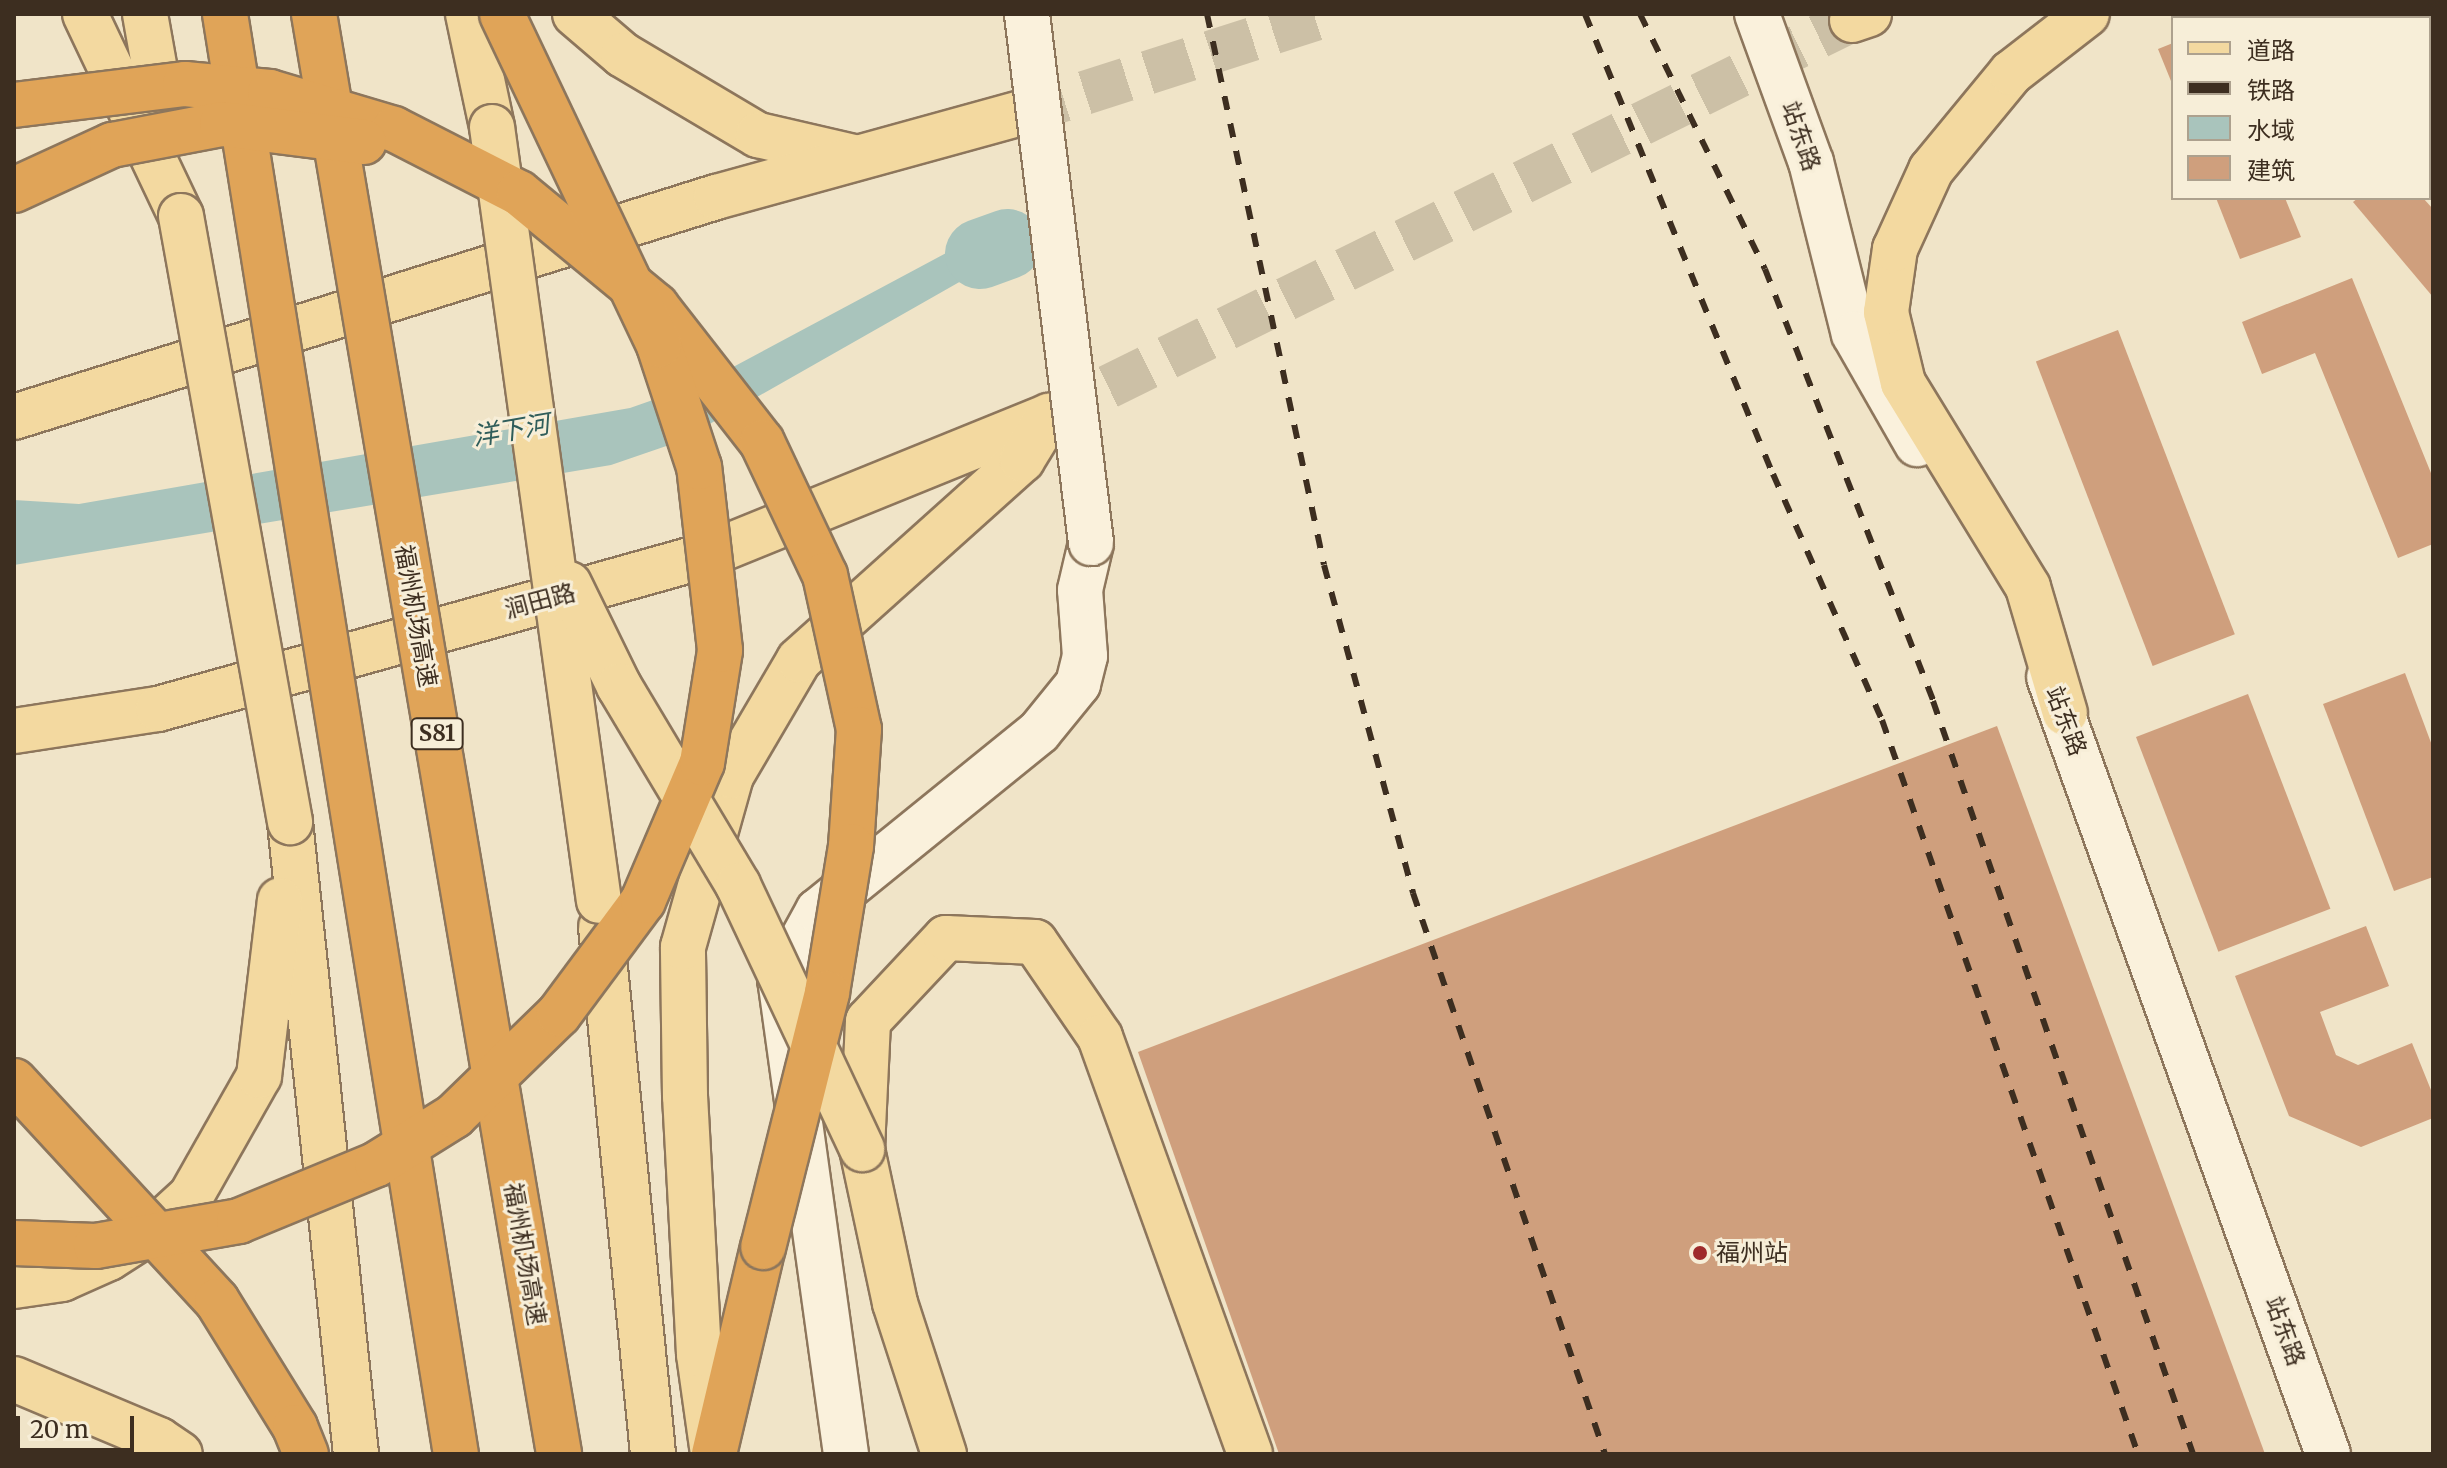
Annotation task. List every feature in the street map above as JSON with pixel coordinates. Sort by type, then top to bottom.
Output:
[{"type":"highway","points":[[225,14],[456,1454]]},
{"type":"highway","name":"福州机场高速","points":[[314,14],[559,1454]]},
{"type":"highway","points":[[14,1243],[96,1246],[239,1221],[377,1164],[454,1116],[559,1014],[643,901],[702,763],[720,650],[699,467],[659,345],[502,14]]},
{"type":"highway","points":[[14,105],[185,84],[270,92],[394,129],[519,193],[656,306],[762,442],[825,575],[859,729],[851,846],[827,993],[714,1454]]},
{"type":"highway","points":[[14,190],[112,145],[222,124],[438,151]]},
{"type":"highway","points":[[14,1081],[217,1301],[295,1427],[306,1454]]},
{"type":"main road","points":[[85,14],[181,216]]},
{"type":"main road","points":[[145,14],[290,822],[356,1454]]},
{"type":"main road","points":[[468,14],[492,127],[553,550],[599,901],[653,1454]]},
{"type":"main road","points":[[575,14],[623,55],[758,135],[855,158]]},
{"type":"main road","points":[[2065,713],[2036,606],[1903,383],[1886,312],[1895,249],[1931,170],[2011,73],[2087,14]]},
{"type":"main road","points":[[14,417],[855,158],[1022,113]]},
{"type":"main road","name":"涧田路","points":[[14,731],[158,709],[704,556],[1049,416],[1022,460],[799,660],[731,776],[683,947],[685,1096],[698,1324],[714,1454]]},
{"type":"main road","points":[[553,550],[619,686],[738,885],[862,1149],[895,1303],[944,1454]]},
{"type":"main road","points":[[14,1286],[62,1279],[156,1228],[191,1196],[221,1146],[259,1076],[290,822]]},
{"type":"main road","points":[[862,1149],[868,1021],[946,938],[1035,942],[1100,1037],[1250,1454]]},
{"type":"main road","points":[[14,1379],[159,1440],[180,1454]]},
{"type":"street","points":[[846,1454],[780,980],[818,911],[1039,732],[1078,684],[1085,656],[1080,590],[1091,543],[1027,14]]},
{"type":"street","name":"站东路","points":[[1757,14],[1811,162],[1854,334],[1877,383],[2009,592],[2065,713],[2328,1454]]},
{"type":"water","name":"洋下河","points":[[963,244],[980,254],[977,272],[678,442],[611,465],[14,565],[14,500],[79,504],[630,408],[707,381]]},
{"type":"building","points":[[2171,44],[2171,81],[2158,49]]},
{"type":"building","points":[[2217,200],[2286,200],[2301,237],[2240,259]]},
{"type":"building","points":[[2425,200],[2433,209],[2433,297],[2353,202]]},
{"type":"building","points":[[2352,278],[2433,478],[2433,544],[2398,558],[2315,353],[2262,374],[2242,322]]},
{"type":"building","points":[[2118,330],[2235,634],[2153,666],[2036,362]]},
{"type":"building","points":[[2405,673],[2433,748],[2433,877],[2394,891],[2323,704]]},
{"type":"building","points":[[2248,694],[2330,909],[2218,952],[2136,737]]},
{"type":"building","name":"福州站","points":[[1997,726],[2265,1454],[1279,1454],[1138,1052]]},
{"type":"building","points":[[2366,926],[2389,986],[2320,1012],[2336,1055],[2358,1065],[2412,1043],[2433,1095],[2433,1118],[2361,1147],[2289,1116],[2235,976]]},
{"type":"waterway","points":[[980,254],[1007,244]]},
{"type":"tunnel","points":[[1022,113],[1331,14]]},
{"type":"tunnel","points":[[1049,416],[1852,20]]},
{"type":"railway","points":[[1207,14],[1324,565],[1413,893],[1605,1454]]},
{"type":"railway","points":[[1585,14],[1773,474],[1882,720],[2138,1454]]},
{"type":"railway","points":[[1640,14],[1765,269],[1933,701],[2193,1454]]},
{"type":"place","name":"福州站","points":[[1700,1253]]}]
